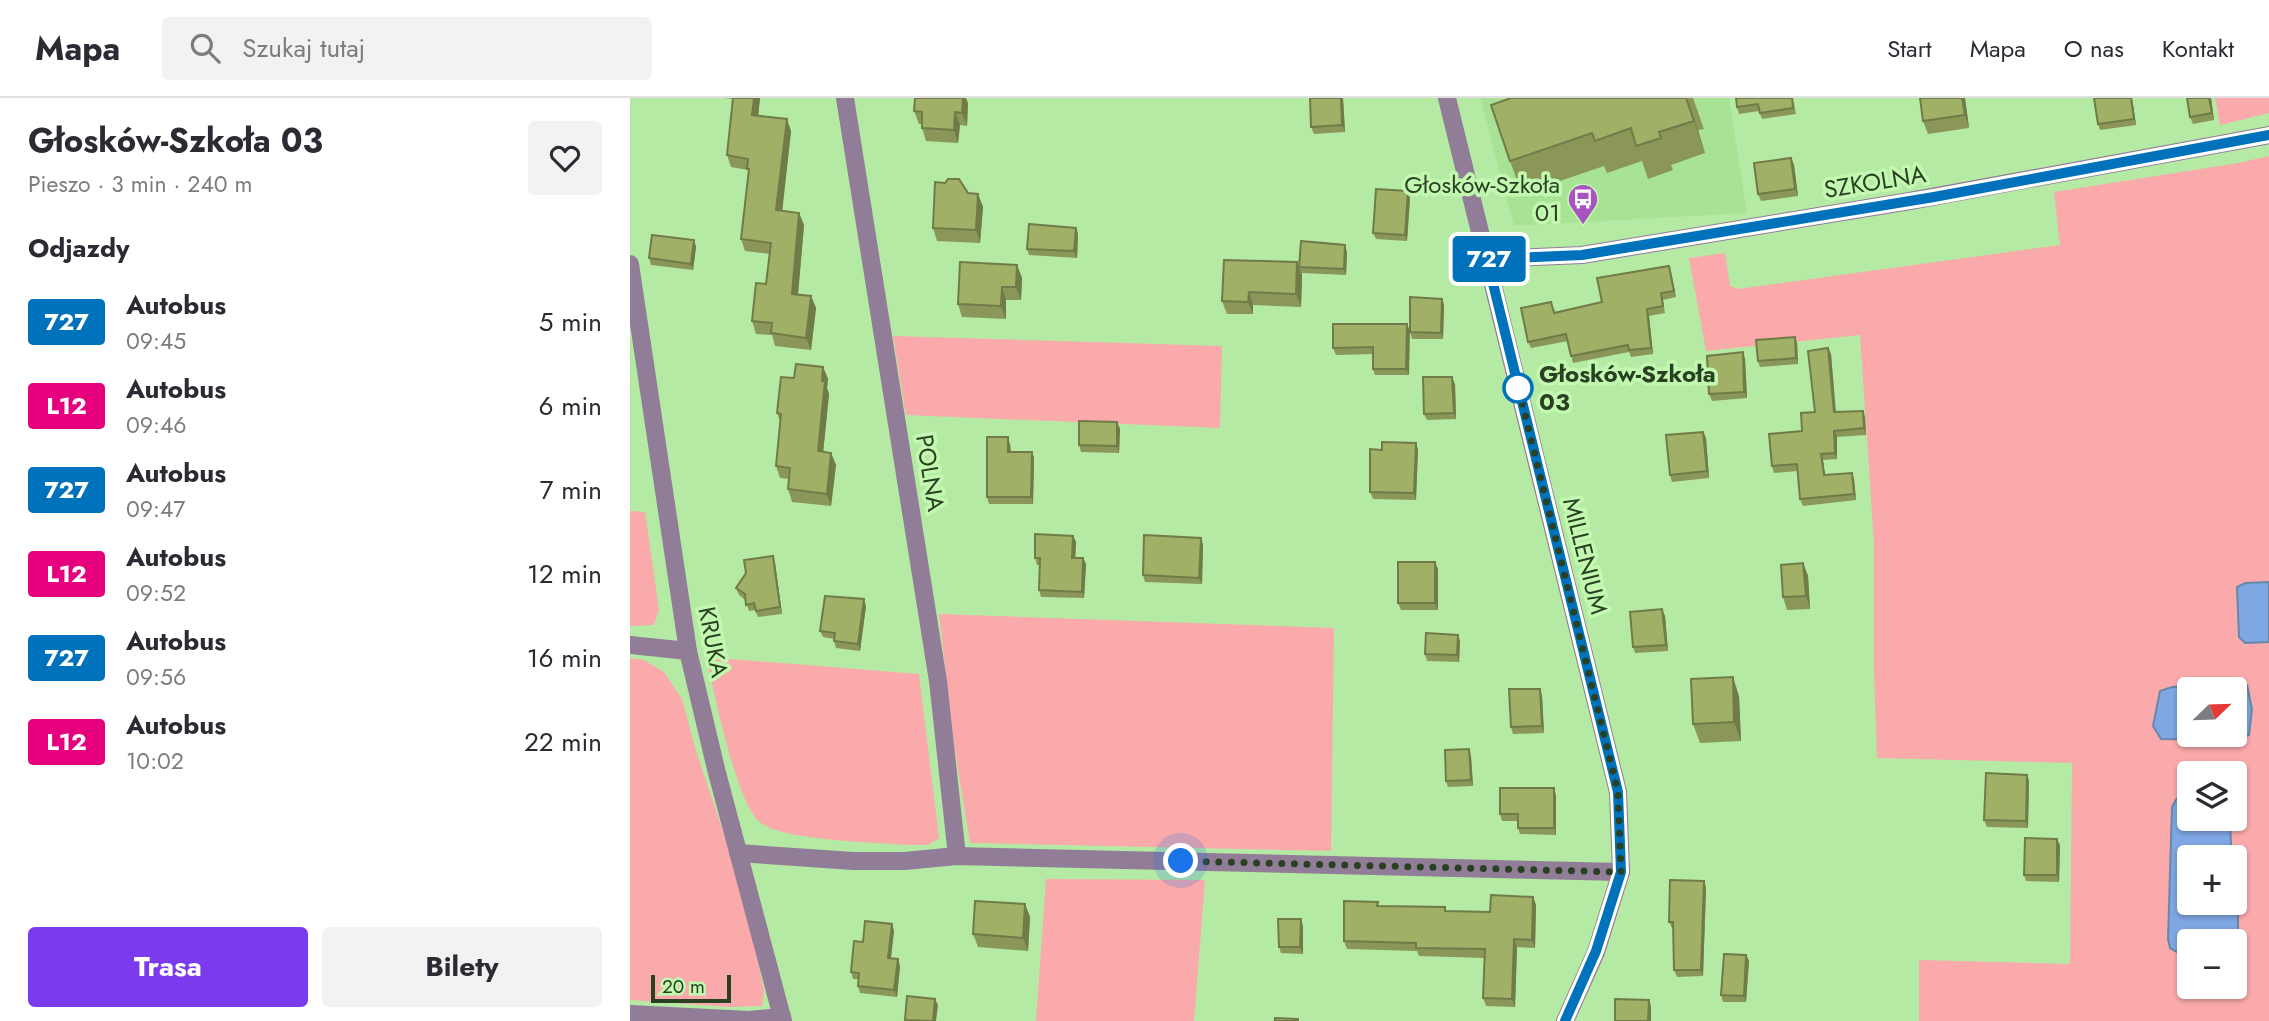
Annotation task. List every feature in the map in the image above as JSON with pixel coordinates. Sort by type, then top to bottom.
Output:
[{"type":"street","name":"POLNA","points":[[845,98],[938,681],[957,856]]},
{"type":"street","name":"MILLENIUM","points":[[1447,98],[1618,792],[1621,872],[1596,951],[1565,1021]]},
{"type":"street","name":"SZKOLNA","points":[[1487,259],[1596,253],[1949,195],[2269,135]]},
{"type":"street","name":"KRUKA","points":[[630,264],[635,330],[688,651],[782,1019]]},
{"type":"street","points":[[630,645],[688,651]]},
{"type":"street","points":[[738,853],[853,861],[904,861],[957,856],[1621,872]]},
{"type":"street","points":[[630,1014],[748,1020],[782,1019]]},
{"type":"shaded area","points":[[1480,98],[1729,98],[1747,213],[1514,226]]},
{"type":"shaded area","points":[[2215,98],[2269,98],[2269,113],[2220,125]]},
{"type":"shaded area","points":[[2269,156],[2269,1021],[1919,1021],[1919,960],[2070,964],[2072,763],[1877,758],[1874,543],[1860,335],[1706,351],[1689,258],[1725,253],[1730,286],[1738,289],[2060,245],[2054,192]]},
{"type":"shaded area","points":[[893,336],[1222,346],[1220,428],[906,415]]},
{"type":"shaded area","points":[[630,511],[645,512],[659,610],[654,625],[630,626]]},
{"type":"shaded area","points":[[939,614],[1334,628],[1331,851],[970,843],[954,744]]},
{"type":"shaded area","points":[[706,657],[919,674],[939,838],[928,845],[831,840],[790,834],[761,823],[743,794],[735,771]]},
{"type":"shaded area","points":[[630,658],[644,660],[664,672],[682,699],[697,754],[740,882],[764,990],[762,1006],[730,1007],[630,1000]]},
{"type":"shaded area","points":[[1046,879],[1205,880],[1194,1021],[1036,1021]]},
{"type":"water","points":[[2269,582],[2269,642],[2245,643],[2239,637],[2237,587],[2245,583]]},
{"type":"water","points":[[2247,685],[2252,709],[2247,736]]},
{"type":"water","points":[[2177,687],[2177,739],[2161,739],[2153,726],[2160,691]]},
{"type":"water","points":[[2177,798],[2177,831],[2230,831],[2231,845],[2177,845],[2177,915],[2238,915],[2238,929],[2177,929],[2177,952],[2170,948],[2168,939],[2172,807]]},
{"type":"building","points":[[733,98],[754,98],[752,115],[787,119],[776,210],[799,213],[792,294],[811,296],[806,338],[771,333],[772,323],[752,321],[756,283],[766,284],[771,243],[741,239],[749,169],[748,159],[727,155]]},
{"type":"building","points":[[915,98],[963,98],[962,113],[955,112],[954,130],[922,128],[922,112],[914,111]]},
{"type":"building","points":[[1310,98],[1341,98],[1342,125],[1311,127]]},
{"type":"building","points":[[1511,98],[1686,98],[1694,121],[1659,132],[1661,138],[1636,146],[1631,128],[1595,141],[1592,133],[1510,161],[1491,105]]},
{"type":"building","points":[[1736,98],[1792,98],[1793,108],[1760,113],[1758,104],[1737,107]]},
{"type":"building","points":[[1920,98],[1962,98],[1965,115],[1923,121]]},
{"type":"building","points":[[2094,98],[2131,98],[2134,119],[2098,124]]},
{"type":"building","points":[[2187,98],[2209,98],[2212,113],[2190,117]]},
{"type":"building","points":[[1791,158],[1795,189],[1758,194],[1754,163]]},
{"type":"building","points":[[948,179],[959,179],[968,193],[978,194],[976,230],[933,228],[935,182],[945,183]]},
{"type":"building","points":[[1376,189],[1408,191],[1405,235],[1373,233]]},
{"type":"building","points":[[1029,224],[1076,228],[1074,251],[1027,249]]},
{"type":"building","points":[[652,235],[694,240],[691,264],[649,258]]},
{"type":"building","points":[[1301,241],[1345,245],[1344,269],[1299,267]]},
{"type":"building","points":[[1224,260],[1297,262],[1296,294],[1249,292],[1248,302],[1222,301]]},
{"type":"building","points":[[960,262],[1017,265],[1016,287],[1002,287],[1001,306],[958,304]]},
{"type":"building","points":[[1669,266],[1674,291],[1661,293],[1663,306],[1647,309],[1651,348],[1629,350],[1628,345],[1571,356],[1566,334],[1528,342],[1521,308],[1551,302],[1554,313],[1602,302],[1597,278]]},
{"type":"building","points":[[1410,297],[1442,299],[1441,333],[1410,332]]},
{"type":"building","points":[[1333,324],[1407,324],[1406,369],[1373,369],[1373,347],[1333,348]]},
{"type":"building","points":[[1795,337],[1796,358],[1758,361],[1756,340]]},
{"type":"building","points":[[1828,348],[1834,412],[1863,411],[1864,428],[1834,431],[1835,453],[1821,454],[1824,475],[1852,473],[1854,494],[1800,499],[1797,464],[1772,466],[1769,434],[1802,431],[1801,413],[1815,412],[1808,351]]},
{"type":"building","points":[[1743,352],[1744,392],[1709,394],[1707,356]]},
{"type":"building","points":[[796,364],[823,367],[822,381],[825,381],[818,451],[831,453],[827,494],[788,489],[790,468],[776,466],[781,377],[794,378]]},
{"type":"building","points":[[1423,377],[1452,377],[1454,413],[1424,414]]},
{"type":"building","points":[[1079,421],[1117,422],[1117,446],[1079,445]]},
{"type":"building","points":[[1703,432],[1707,471],[1670,475],[1666,435]]},
{"type":"building","points":[[987,437],[1008,437],[1008,452],[1032,452],[1031,497],[987,497]]},
{"type":"building","points":[[1382,442],[1416,443],[1414,493],[1370,492],[1370,449],[1382,450]]},
{"type":"building","points":[[1035,534],[1073,536],[1072,558],[1083,558],[1082,592],[1039,590],[1040,558],[1035,558]]},
{"type":"building","points":[[1144,535],[1201,538],[1199,578],[1143,575]]},
{"type":"building","points":[[773,556],[780,607],[756,611],[754,603],[746,605],[745,594],[736,588],[746,573],[744,560]]},
{"type":"building","points":[[1398,562],[1435,562],[1435,603],[1398,603]]},
{"type":"building","points":[[1803,563],[1806,596],[1783,597],[1781,565]]},
{"type":"building","points":[[825,596],[864,599],[858,644],[834,641],[835,633],[820,631]]},
{"type":"building","points":[[1662,609],[1666,645],[1633,647],[1630,612]]},
{"type":"building","points":[[1426,633],[1458,635],[1457,655],[1425,654]]},
{"type":"building","points":[[1733,677],[1734,722],[1693,724],[1691,679]]},
{"type":"building","points":[[1509,689],[1540,689],[1542,726],[1511,727]]},
{"type":"building","points":[[1469,749],[1471,780],[1446,781],[1445,750]]},
{"type":"building","points":[[1986,773],[2027,775],[2026,821],[1984,820]]},
{"type":"building","points":[[1500,788],[1554,788],[1554,828],[1518,828],[1518,814],[1500,814]]},
{"type":"building","points":[[2025,838],[2057,839],[2057,875],[2024,875]]},
{"type":"building","points":[[1670,880],[1704,881],[1701,970],[1674,970],[1673,922],[1669,922]]},
{"type":"building","points":[[1491,895],[1533,897],[1532,940],[1514,939],[1512,999],[1483,998],[1485,949],[1416,948],[1416,943],[1344,941],[1344,901],[1378,902],[1377,906],[1445,907],[1445,911],[1490,912]]},
{"type":"building","points":[[975,901],[1025,904],[1023,938],[973,934]]},
{"type":"building","points":[[1278,919],[1301,919],[1300,947],[1279,947]]},
{"type":"building","points":[[865,921],[892,924],[888,958],[898,959],[894,990],[858,986],[859,973],[851,972],[854,941],[863,942]]},
{"type":"building","points":[[1724,954],[1746,955],[1744,996],[1721,995]]},
{"type":"building","points":[[907,996],[935,999],[933,1021],[905,1020]]},
{"type":"building","points":[[1615,999],[1649,1000],[1648,1021],[1615,1021]]},
{"type":"building","points":[[1275,1018],[1298,1019],[1298,1021],[1275,1021]]},
{"type":"bus line","name":"727","points":[[1565,1021],[1596,951],[1621,872],[1618,792],[1487,259],[1582,255],[1934,197],[2269,135]]},
{"type":"place","name":"Głosków-Szkoła 01","points":[[1583,226]]},
{"type":"place","name":"Głosków-Szkoła 03","points":[[1518,388]]},
{"type":"route","points":[[1181,861],[1621,872],[1618,792],[1516,378],[1518,388]]}]
